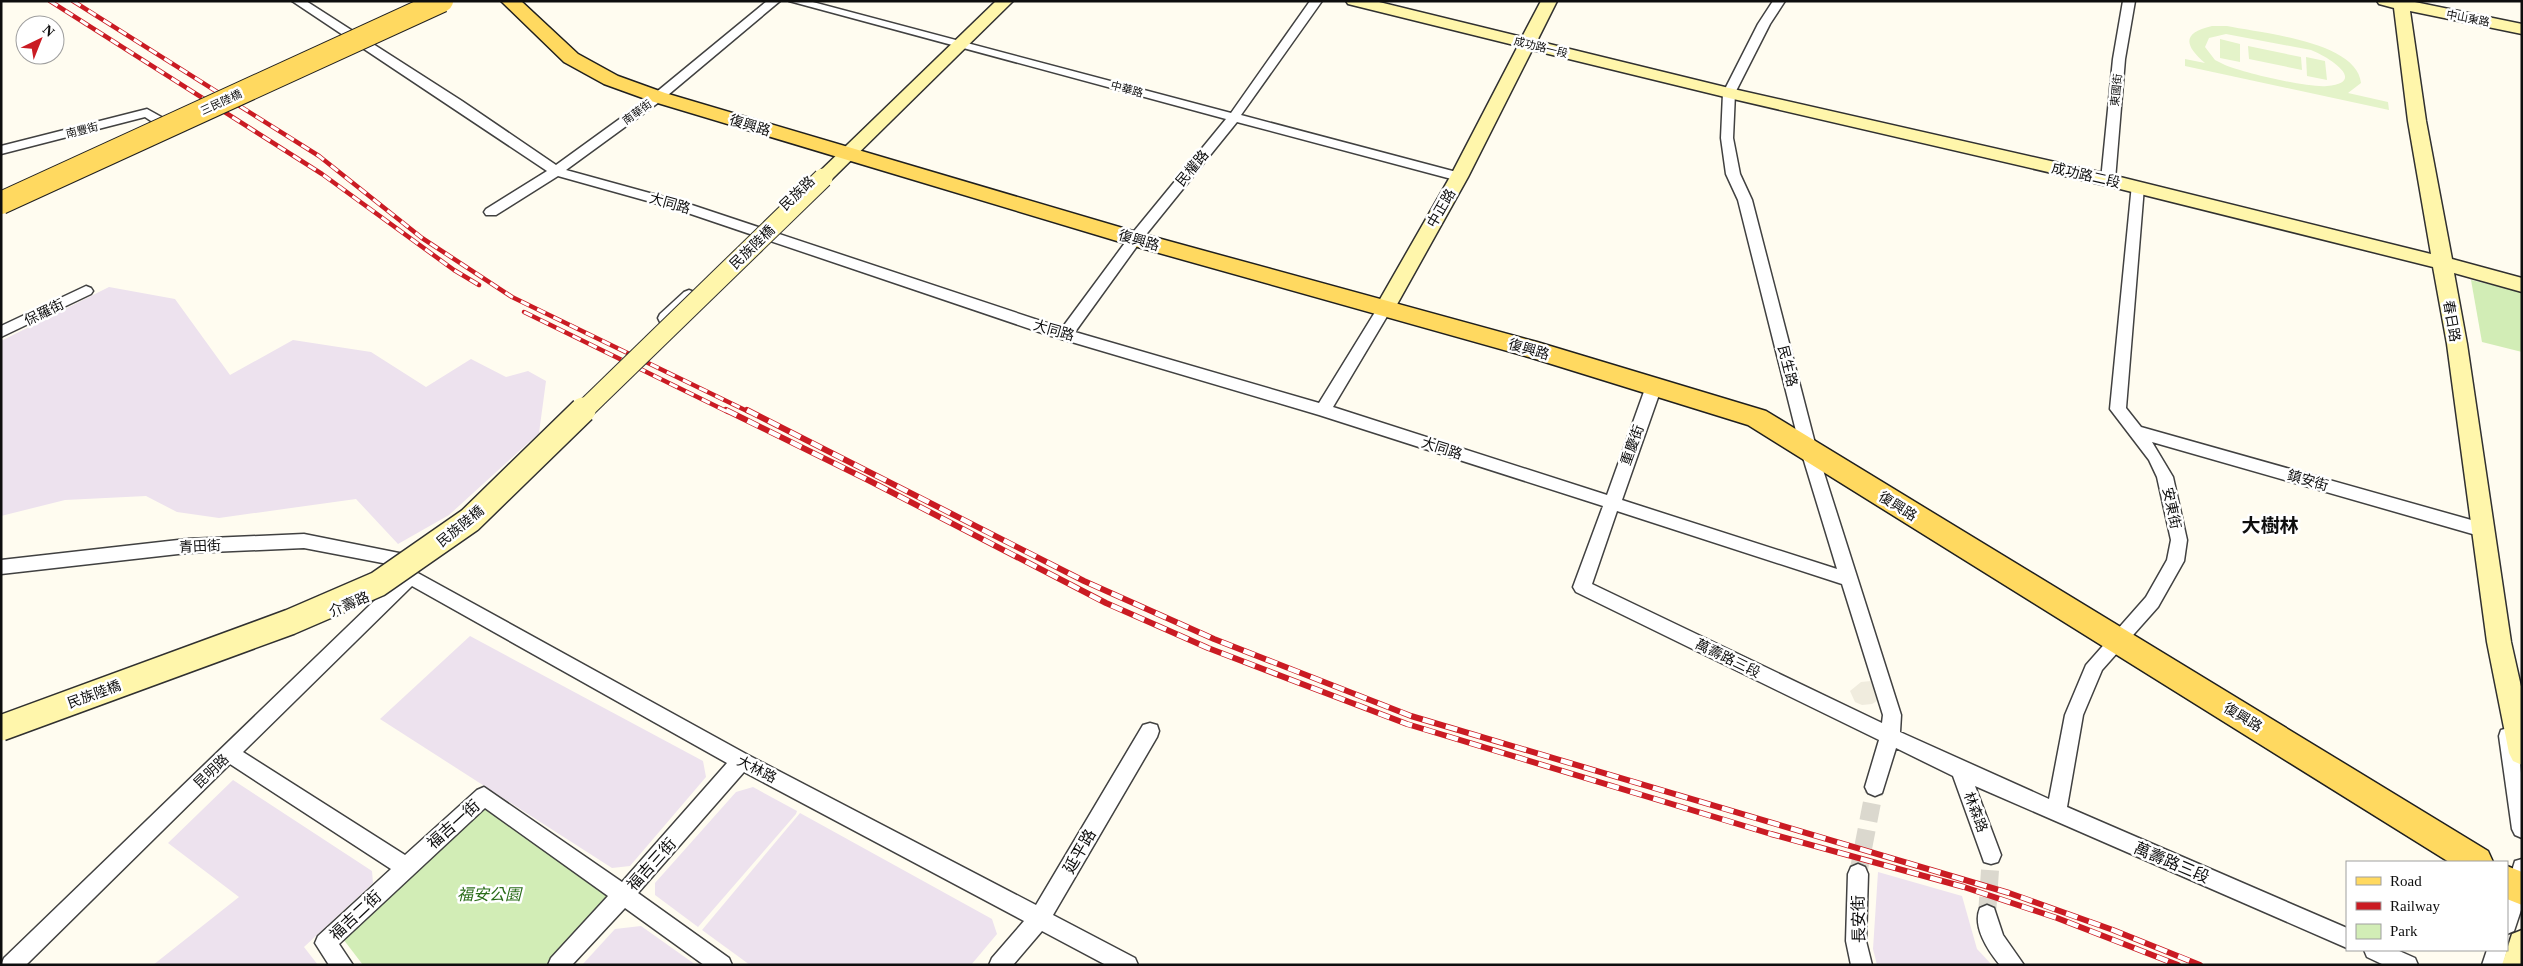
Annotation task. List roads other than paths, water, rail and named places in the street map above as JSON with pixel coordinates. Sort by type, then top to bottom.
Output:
[{"type":"main road","name":"三民陸橋","points":[[1,203],[442,1]]},
{"type":"main road","name":"復興路","points":[[510,1],[571,58],[611,80],[658,97],[847,155],[1135,239],[1385,308],[1757,418],[2116,640],[2339,775],[2475,861]]},
{"type":"street","name":"大同路","points":[[298,1],[458,104],[556,171],[681,206],[1066,333],[1323,410],[1848,580]]},
{"type":"street","name":"南華街","points":[[492,212],[556,171],[658,97],[774,1]]},
{"type":"street","name":"中華路","points":[[795,1],[1459,177]]},
{"type":"street","name":"民族路","points":[[823,178],[963,45],[1005,1]]},
{"type":"street","name":"民權路","points":[[1066,333],[1135,239],[1234,117],[1316,1]]},
{"type":"street","name":"成功路一段","points":[[1354,1],[1729,93]]},
{"type":"street","name":"中正路","points":[[1323,410],[1385,308],[1459,177],[1549,1]]},
{"type":"street","name":"民生路","points":[[1779,1],[1764,24],[1729,93],[1727,138],[1733,174],[1745,200],[1809,450],[1892,716],[1890,736]]},
{"type":"street","name":"東國街","points":[[2108,180],[2119,59],[2129,1]]},
{"type":"street","name":"中山東路","points":[[2385,1],[2522,29]]},
{"type":"street","name":"春日路","points":[[2401,3],[2417,121],[2457,344],[2499,642],[2510,750],[2522,829]]},
{"type":"street","name":"成功路二段","points":[[1729,93],[2137,187],[2442,263],[2522,285]]},
{"type":"street","name":"南豐街","points":[[1,150],[147,113],[160,122]]},
{"type":"street","name":"民族路","points":[[665,318],[846,164],[847,155]]},
{"type":"street","name":"民族陸橋","points":[[1,728],[290,622],[378,584],[426,553],[470,520],[823,178]]},
{"type":"street","name":"安東街","points":[[2056,812],[2074,715],[2095,665],[2152,602],[2176,561],[2179,540],[2165,477],[2156,456],[2118,409],[2137,187]]},
{"type":"street","name":"民族路","points":[[684,320],[765,234]]},
{"type":"street","name":"成功路二段","points":[[2442,263],[2485,266],[2522,275]]},
{"type":"street","name":"保羅街","points":[[1,332],[86,291]]},
{"type":"street","name":"介壽路","points":[[1,737],[187,665],[348,606],[410,577],[473,533],[635,371]]},
{"type":"street","name":"重慶街","points":[[1610,504],[1654,386]]},
{"type":"street","name":"鎮安街","points":[[2134,431],[2483,530]]},
{"type":"street","name":"萬壽路三段","points":[[1610,504],[1582,587],[1957,768],[2346,938]]},
{"type":"street","name":"青田街","points":[[1,566],[187,546],[304,541],[398,559]]},
{"type":"street","name":"介壽路","points":[[1,719],[308,606],[361,584],[398,559]]},
{"type":"street","name":"大林路","points":[[398,559],[410,577],[741,761],[1128,965]]},
{"type":"street","name":"昆明路","points":[[11,965],[410,577]]},
{"type":"street","name":"春日路","points":[[2499,642],[2522,712]]},
{"type":"street","name":"春日路","points":[[2499,642],[2521,749]]},
{"type":"street","name":"延平路","points":[[999,965],[1039,919],[1150,731]]},
{"type":"street","points":[[1875,787],[1890,736]]},
{"type":"street","points":[[229,753],[406,867]]},
{"type":"street","name":"福吉三街","points":[[558,965],[623,895],[741,761]]},
{"type":"street","name":"林森路","points":[[1957,768],[1991,855]]},
{"type":"street","name":"福吉一街","points":[[406,867],[484,796],[722,965]]},
{"type":"street","name":"福吉二街","points":[[344,965],[325,943],[406,867]]},
{"type":"street","name":"長安街","points":[[1858,874],[1856,941],[1862,965]]},
{"type":"street","points":[[2508,920],[2517,882]]},
{"type":"street","points":[[1986,915],[1990,931],[2000,950],[2014,965]]},
{"type":"street","points":[[2516,965],[2522,944]]},
{"type":"street","points":[[2376,951],[2408,965]]},
{"type":"street","points":[[2492,965],[2498,951]]},
{"type":"street","points":[[1,953],[11,965]]},
{"type":"tunnel","points":[[1858,874],[1875,787]]},
{"type":"tunnel","points":[[1987,915],[1991,855]]},
{"type":"railway","points":[[50,1],[322,174],[454,270],[479,285]]},
{"type":"railway","points":[[73,1],[319,156],[422,238],[512,297],[749,412]]},
{"type":"railway","points":[[524,312],[728,412]]},
{"type":"railway","points":[[726,410],[868,480],[1106,603],[1208,648],[1407,724],[1771,834],[1964,887],[2057,918],[2178,965]]},
{"type":"railway","points":[[747,410],[1084,581],[1214,639],[1411,716],[2009,893],[2113,930],[2200,965]]},
{"type":"district","name":"大樹林","points":[[2270,525]]},
{"type":"park label","name":"福安公園","points":[[489,894]]}]
